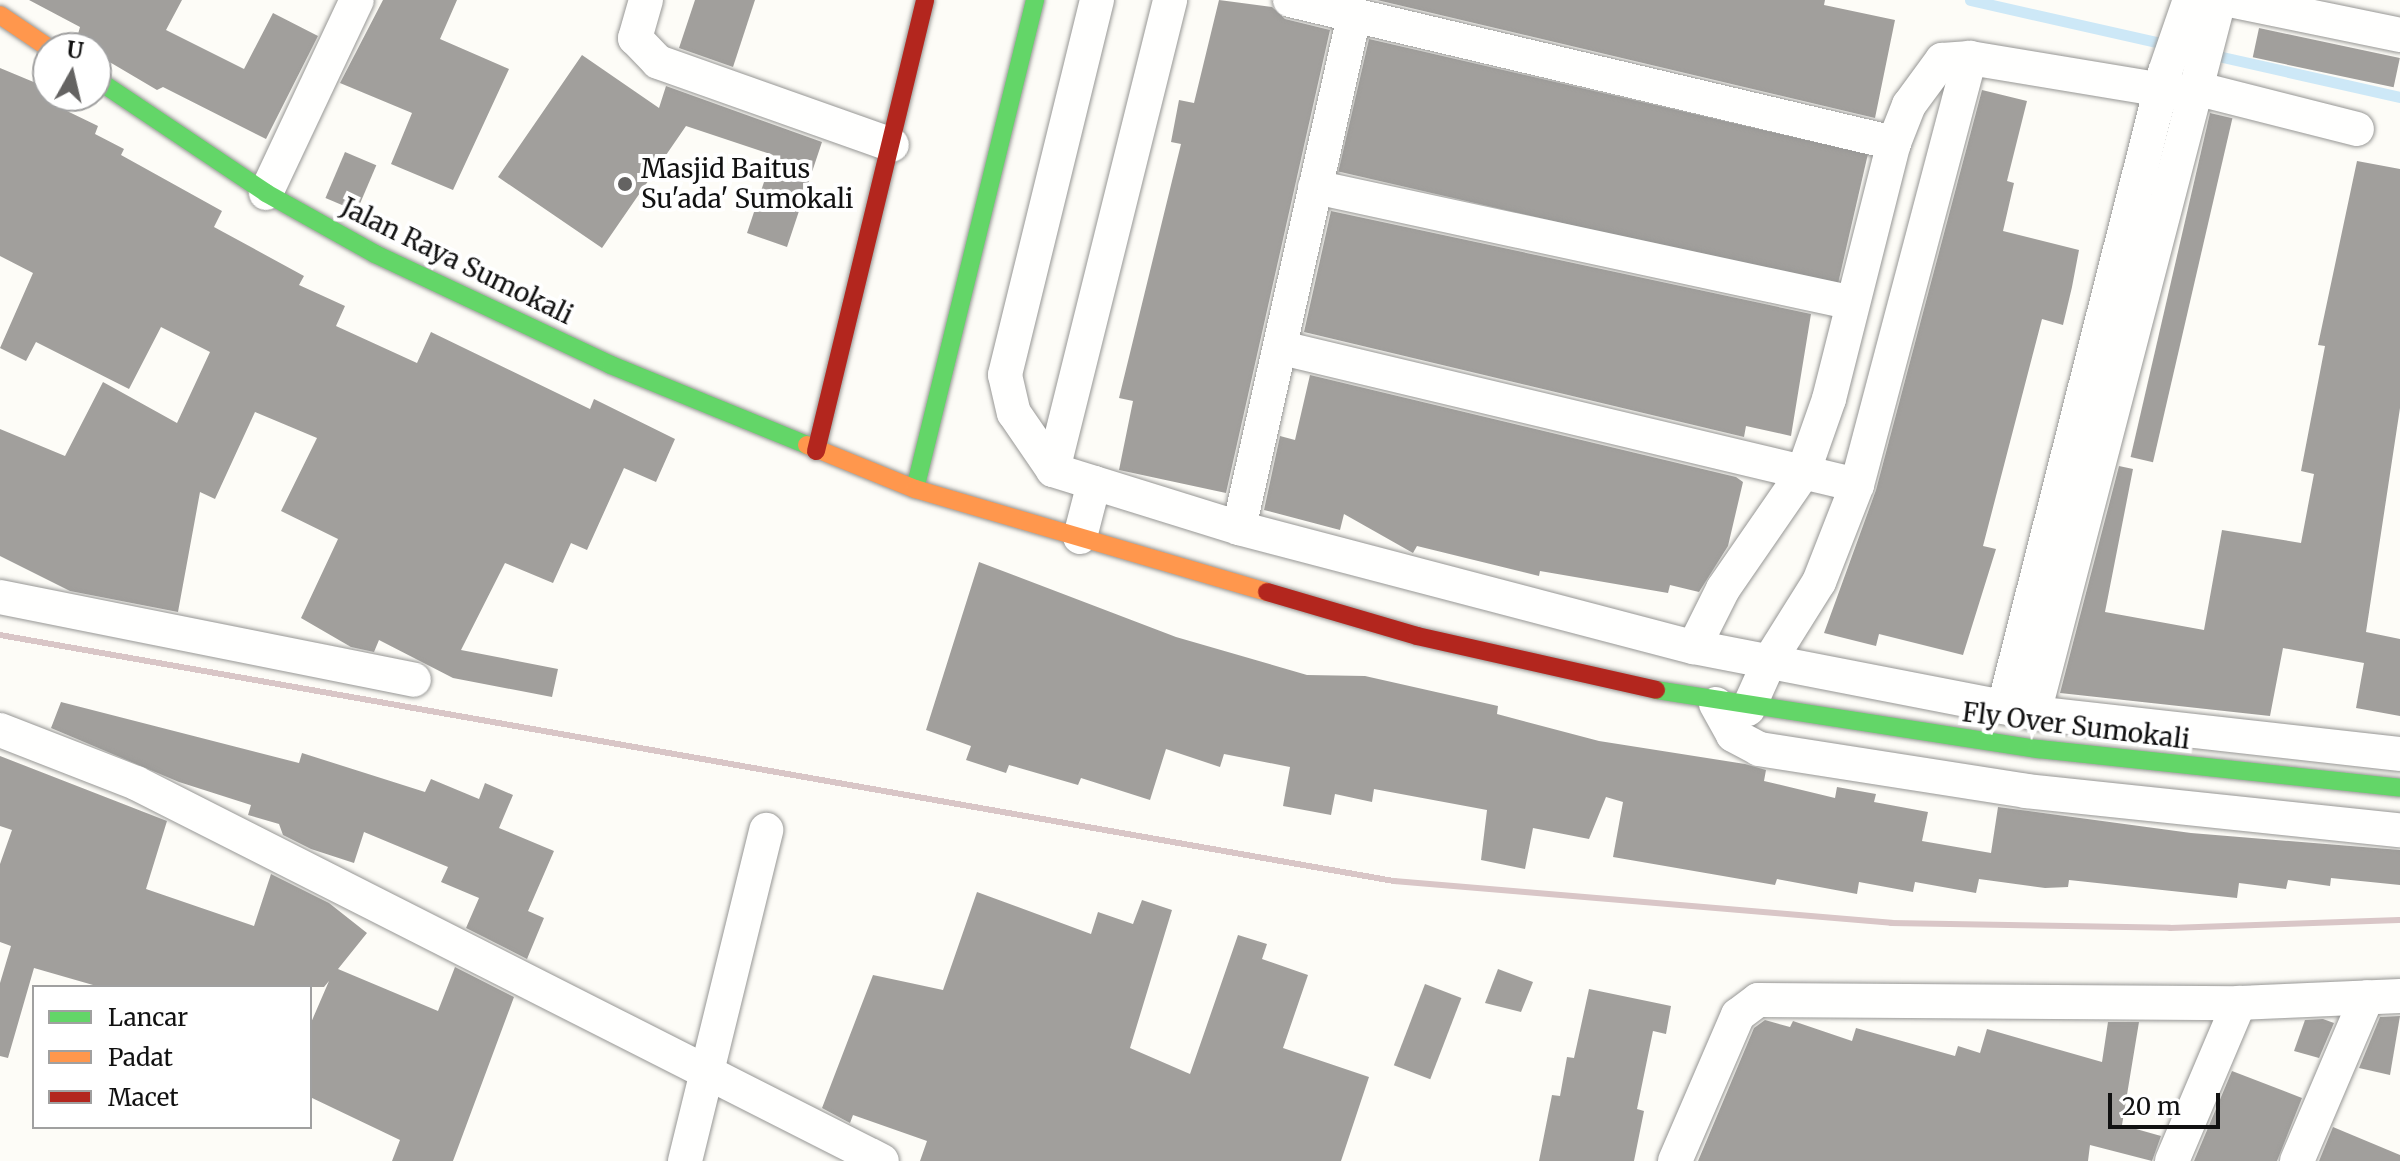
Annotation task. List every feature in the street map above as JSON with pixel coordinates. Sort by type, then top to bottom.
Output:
[{"type":"main road","points":[[816,451],[925,0]]},
{"type":"main road","points":[[915,489],[1035,0]]},
{"type":"main road","points":[[0,15],[32,37]]},
{"type":"main road","name":"Jalan Raya Sumokali","points":[[112,90],[266,193],[473,301],[816,451],[915,489],[1080,537]]},
{"type":"main road","name":"Fly Over Sumokali","points":[[1080,537],[1417,636],[1748,709],[2400,788]]},
{"type":"street","points":[[266,193],[357,0]]},
{"type":"street","points":[[646,0],[635,38],[658,62],[892,145]]},
{"type":"street","points":[[1097,0],[1005,375],[1014,413],[1053,470],[1239,528],[1694,647],[2019,710],[2400,754]]},
{"type":"street","points":[[1053,470],[1170,0]]},
{"type":"street","points":[[1290,0],[1894,143]]},
{"type":"street","points":[[2019,710],[2182,85],[2192,34],[2190,0]]},
{"type":"street","points":[[2192,34],[2219,0]]},
{"type":"street","points":[[2230,0],[2398,25]]},
{"type":"street","points":[[1239,528],[1282,348],[1354,16]]},
{"type":"street","points":[[1970,58],[1857,485],[1819,582],[1770,660],[1733,735],[1759,749],[2026,791],[2400,830]]},
{"type":"street","points":[[1694,647],[1723,589],[1803,473],[1853,303],[1894,143],[1909,105],[1942,60],[1970,58],[2182,85],[2357,129]]},
{"type":"street","points":[[1315,187],[1853,303]]},
{"type":"street","points":[[1282,348],[1857,485]]},
{"type":"street","points":[[1080,537],[1094,483]]},
{"type":"street","points":[[0,597],[414,680]]},
{"type":"street","points":[[0,730],[136,783],[707,1068],[882,1161]]},
{"type":"street","points":[[685,1161],[766,830]]},
{"type":"street","points":[[1675,1161],[1738,1015],[1758,1000],[2239,1003],[2384,996]]},
{"type":"street","points":[[2297,1161],[2384,996]]},
{"type":"street","points":[[2172,1161],[2239,1003]]},
{"type":"building","points":[[29,0],[182,0],[166,30],[244,69],[273,13],[318,36],[266,139],[163,87],[157,90],[112,63],[112,32],[79,32],[80,27]]},
{"type":"building","points":[[383,0],[457,0],[440,39],[509,69],[453,190],[391,164],[412,113],[340,83]]},
{"type":"building","points":[[695,0],[755,0],[733,67],[679,48]]},
{"type":"building","points":[[1219,0],[1272,7],[1285,19],[1330,30],[1226,493],[1119,470],[1133,401],[1119,398],[1181,144],[1171,142],[1179,100],[1194,103]]},
{"type":"building","points":[[1377,0],[1825,0],[1824,5],[1895,20],[1875,118]]},
{"type":"building","points":[[2259,28],[2400,58],[2394,87],[2253,57]]},
{"type":"building","points":[[1369,39],[1868,154],[1837,287],[1338,172]]},
{"type":"building","points":[[582,55],[659,108],[666,86],[822,142],[787,247],[747,233],[773,155],[686,126],[602,248],[498,177]]},
{"type":"building","points":[[0,68],[32,81],[32,112],[69,112],[98,126],[95,134],[124,149],[121,155],[222,211],[214,227],[304,276],[299,285],[345,306],[336,326],[417,363],[431,332],[590,409],[594,399],[675,439],[656,482],[624,468],[587,550],[571,543],[553,583],[505,563],[461,650],[558,669],[552,697],[453,678],[379,640],[374,652],[351,647],[301,618],[338,539],[281,511],[317,438],[255,412],[215,499],[200,492],[178,612],[70,591],[0,556],[0,429],[65,456],[103,382],[177,423],[210,352],[161,327],[129,389],[36,342],[26,361],[0,348],[33,273],[0,256]]},
{"type":"building","points":[[1982,90],[2027,101],[2007,181],[2014,183],[2003,231],[2079,250],[2072,287],[2063,325],[2042,319],[1983,546],[1996,549],[1963,655],[1879,634],[1876,646],[1824,633],[1876,490]]},
{"type":"building","points":[[2210,113],[2232,118],[2153,462],[2131,457]]},
{"type":"building","points":[[345,152],[376,165],[357,211],[325,198]]},
{"type":"building","points":[[2357,161],[2400,169],[2400,408],[2366,632],[2400,639],[2400,716],[2356,708],[2364,663],[2283,648],[2270,716],[2060,693],[2119,466],[2133,469],[2105,612],[2204,630],[2222,530],[2301,543],[2314,474],[2301,471],[2325,346],[2318,345]]},
{"type":"building","points":[[1331,211],[1811,314],[1791,436],[1746,426],[1744,437],[1304,332]]},
{"type":"building","points":[[1310,375],[1736,477],[1743,482],[1728,546],[1699,592],[1670,585],[1668,593],[1540,571],[1539,576],[1417,546],[1413,553],[1344,514],[1340,530],[1264,510],[1280,436],[1295,440]]},
{"type":"building","points":[[979,562],[1176,637],[1307,675],[1365,676],[1498,706],[1497,714],[1599,741],[1745,764],[1766,770],[1764,781],[1835,798],[1837,787],[1876,794],[1874,802],[1928,812],[1922,841],[1991,853],[1998,807],[2191,833],[2400,850],[2400,885],[2331,878],[2330,886],[2288,880],[2286,889],[2239,883],[2237,898],[2069,880],[2068,887],[2045,888],[1979,879],[1976,893],[1915,882],[1913,892],[1859,882],[1857,894],[1777,879],[1775,885],[1613,857],[1623,802],[1606,797],[1589,839],[1533,828],[1525,869],[1481,860],[1487,810],[1374,789],[1372,802],[1335,794],[1331,815],[1283,806],[1290,767],[1224,754],[1220,767],[1166,749],[1150,800],[1081,778],[1078,785],[1009,765],[1006,773],[966,760],[971,746],[926,730]]},
{"type":"building","points":[[61,702],[299,763],[302,753],[425,792],[431,779],[479,799],[485,783],[513,795],[499,828],[554,851],[528,911],[544,918],[527,959],[466,928],[479,898],[441,882],[448,867],[364,832],[354,863],[311,849],[283,835],[279,824],[248,815],[251,805],[179,782],[51,728]]},
{"type":"building","points":[[0,756],[167,821],[146,889],[254,926],[271,874],[329,903],[367,933],[338,969],[438,1011],[455,967],[514,997],[453,1161],[392,1161],[400,1140],[312,1098],[312,1020],[329,981],[324,987],[93,985],[34,968],[8,1058],[0,1056],[0,983],[11,946],[0,942],[0,864],[12,830],[0,826]]},
{"type":"building","points":[[977,892],[1091,934],[1098,912],[1133,924],[1142,900],[1172,910],[1130,1048],[1190,1074],[1238,935],[1267,944],[1262,959],[1308,975],[1283,1048],[1369,1077],[1341,1161],[920,1161],[927,1141],[853,1115],[850,1123],[822,1108],[873,975],[943,990]]},
{"type":"building","points":[[1498,969],[1533,982],[1521,1012],[1485,1003]]},
{"type":"building","points":[[1425,984],[1461,998],[1430,1079],[1394,1065]]},
{"type":"building","points":[[1589,989],[1671,1006],[1666,1034],[1653,1031],[1637,1109],[1644,1111],[1634,1161],[1539,1161],[1552,1095],[1560,1096],[1567,1057],[1574,1058]]},
{"type":"building","points":[[2400,1016],[2390,1075],[2359,1068],[2380,1017]]},
{"type":"building","points":[[2323,1019],[2334,1023],[2319,1058],[2294,1051],[2305,1020]]},
{"type":"building","points":[[1765,1020],[1790,1027],[1793,1021],[1852,1041],[1856,1028],[1955,1056],[1958,1046],[1980,1053],[1987,1029],[2102,1062],[2108,1022],[2139,1022],[2122,1125],[2161,1136],[2152,1161],[2090,1145],[2088,1161],[1698,1161],[1754,1028]]},
{"type":"building","points":[[2232,1071],[2302,1098],[2277,1161],[2194,1161]]},
{"type":"building","points":[[2333,1127],[2400,1155],[2400,1161],[2319,1161]]},
{"type":"waterway","points":[[1970,0],[2169,45]]},
{"type":"waterway","points":[[2209,54],[2400,97]]},
{"type":"railway","points":[[0,635],[1394,881],[1891,923],[2170,928],[2400,920]]},
{"type":"traffic: fast","points":[[915,489],[1035,0]]},
{"type":"traffic: fast","points":[[112,90],[266,193],[375,254],[611,365],[807,445]]},
{"type":"traffic: fast","points":[[1656,690],[2038,749],[2400,788]]},
{"type":"traffic: slow","points":[[0,15],[32,37]]},
{"type":"traffic: slow","points":[[807,445],[915,489],[1267,592]]},
{"type":"traffic: jam","points":[[816,451],[925,0]]},
{"type":"traffic: jam","points":[[1267,592],[1417,636],[1656,690]]},
{"type":"place","name":"Masjid Baitus Su'ada' Sumokali","points":[[625,184]]}]
